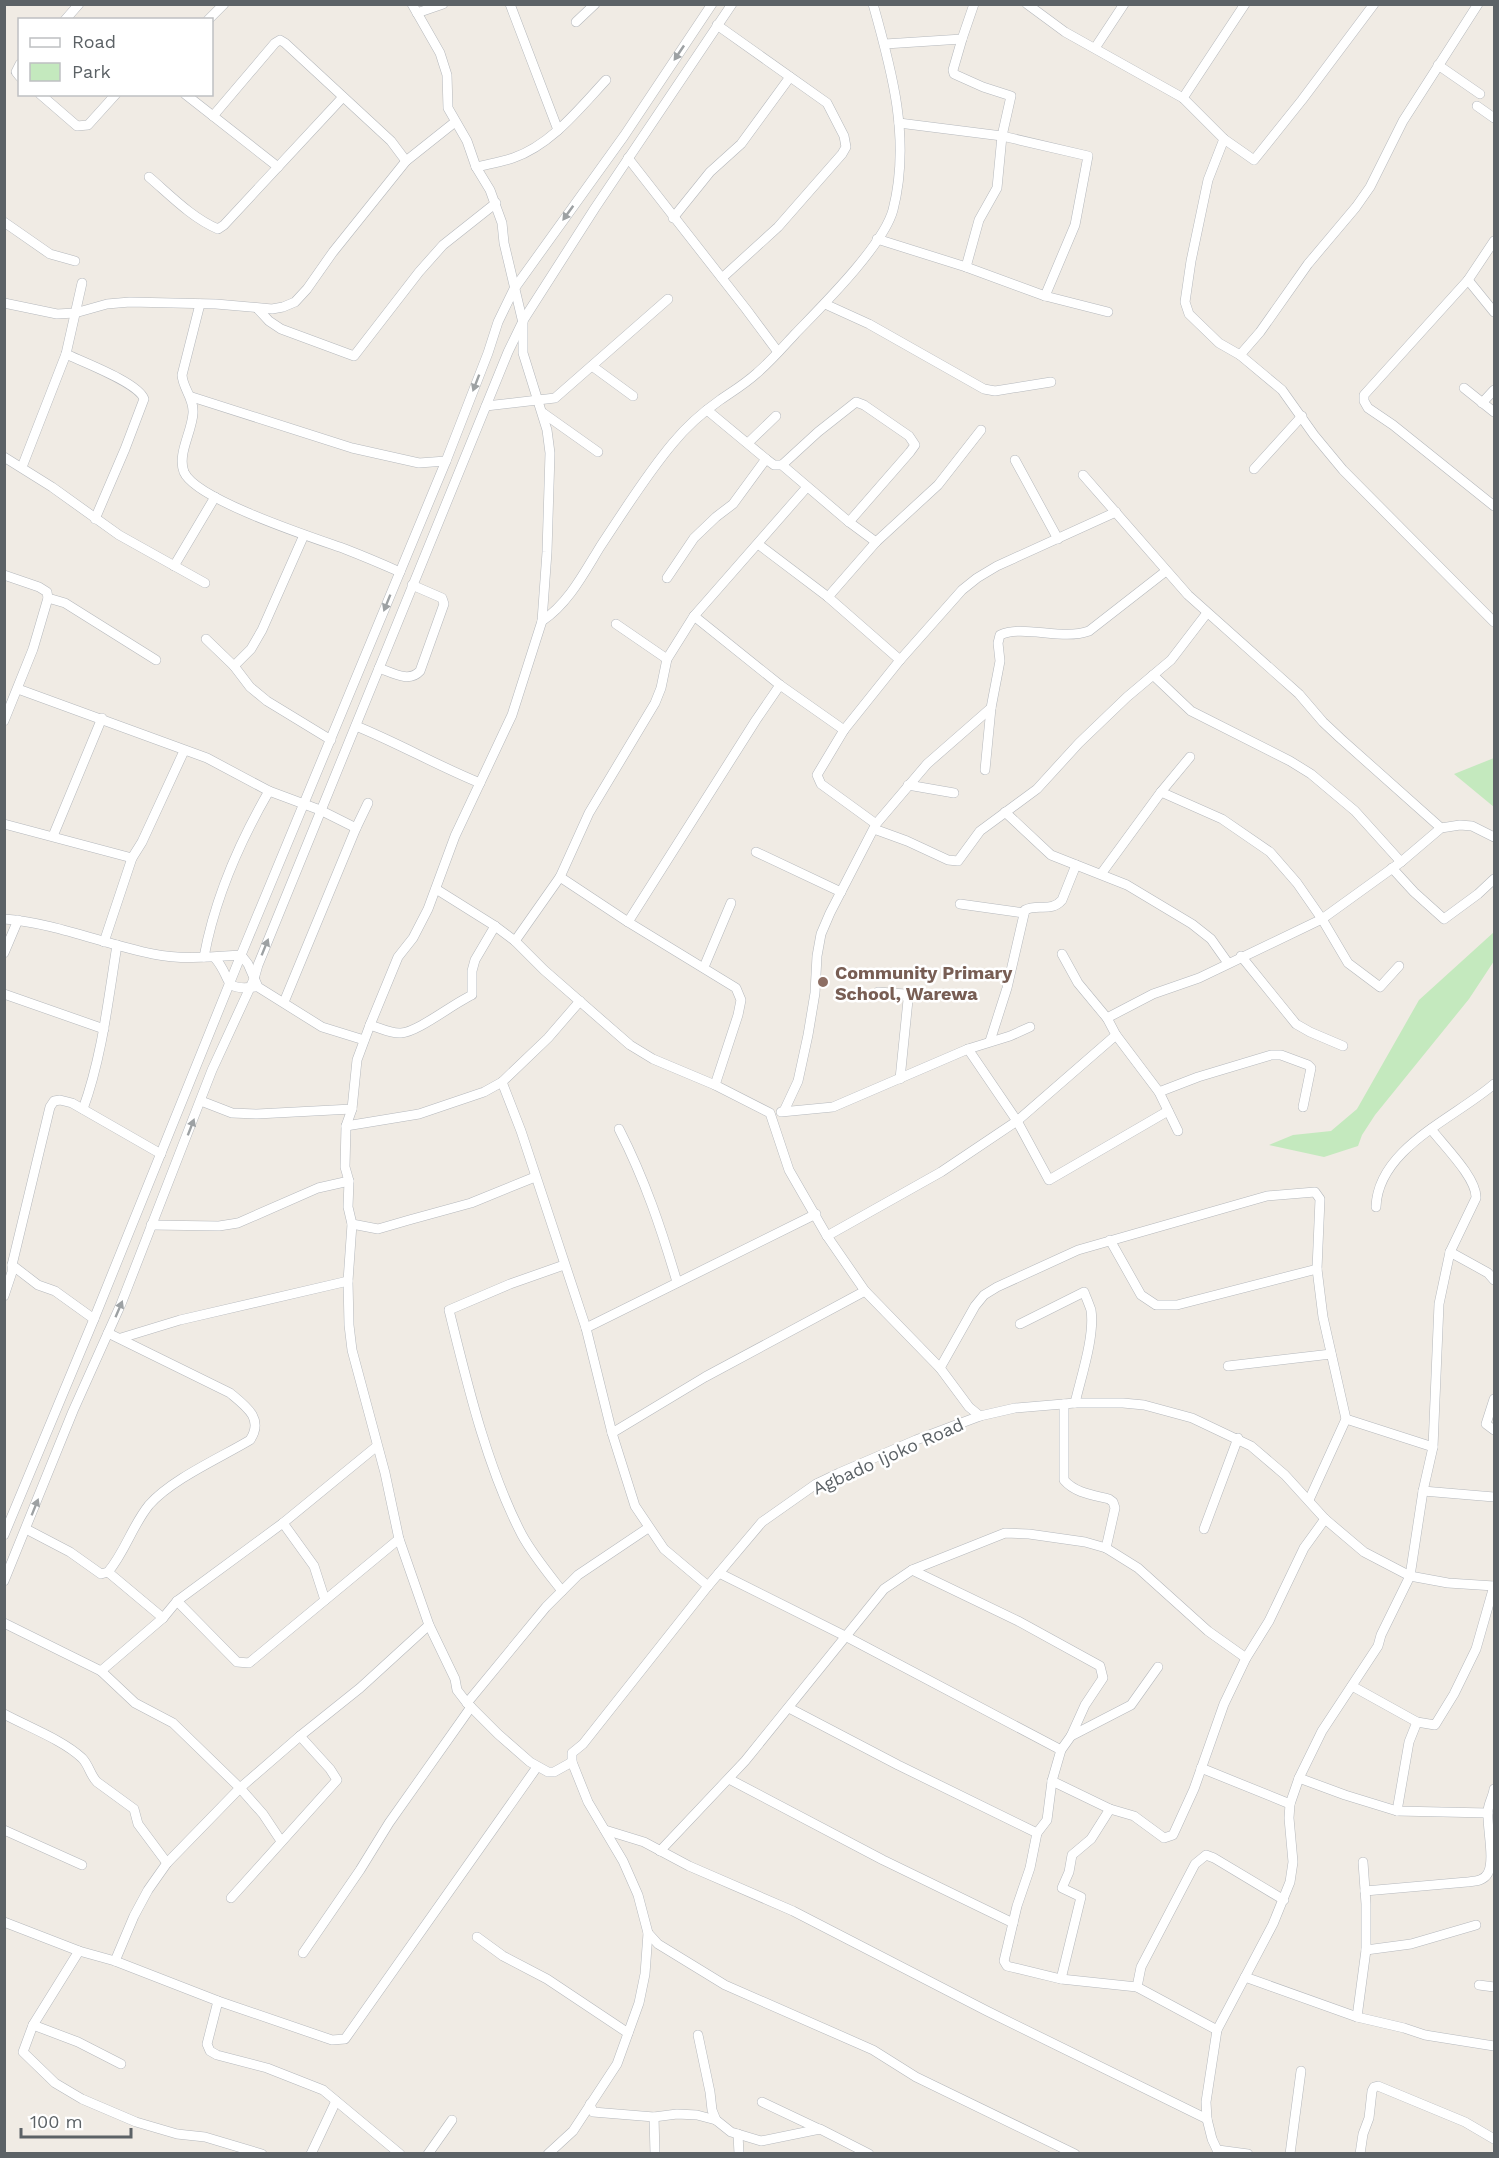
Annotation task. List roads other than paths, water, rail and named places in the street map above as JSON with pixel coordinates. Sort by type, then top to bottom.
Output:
[{"type":"street","points":[[68,18],[79,4]]},
{"type":"street","points":[[210,18],[224,4]]},
{"type":"street","points":[[443,4],[415,9],[440,53],[447,75],[448,108],[467,141],[476,167],[496,203],[502,223],[514,289],[523,323],[523,353],[543,413],[550,453],[547,552],[542,621],[512,715],[455,836],[436,889],[413,938],[398,957],[364,1040],[354,1077],[352,1109],[346,1126],[345,1167],[350,1180],[348,1207],[352,1224],[348,1281],[349,1326],[352,1350],[399,1539],[429,1625],[455,1679],[457,1690],[498,1734],[537,1767],[554,1772],[572,1762],[588,1803],[623,1861],[638,1895],[648,1933],[641,1993],[617,2064],[573,2132],[548,2154]]},
{"type":"street","points":[[510,4],[558,130]]},
{"type":"street","points":[[576,22],[595,4]]},
{"type":"street","points":[[4,1535],[446,461],[498,322],[514,289],[624,136],[712,4]]},
{"type":"street","points":[[4,1581],[73,1411],[121,1304],[201,1101],[254,985],[258,965],[507,352],[628,158],[732,4]]},
{"type":"street","points":[[542,621],[552,614],[569,595],[646,476],[675,440],[707,410],[743,385],[825,304],[877,239],[892,212],[899,180],[899,123],[896,90],[873,4]]},
{"type":"street","points":[[966,267],[979,220],[997,188],[1002,136],[1011,96],[954,74],[953,70],[974,4]]},
{"type":"street","points":[[1027,4],[1065,32],[1183,98],[1224,139],[1254,160],[1374,4]]},
{"type":"street","points":[[1095,48],[1124,4]]},
{"type":"street","points":[[1183,98],[1245,4]]},
{"type":"street","points":[[1240,355],[1260,332],[1308,264],[1370,188],[1403,121],[1478,4]]},
{"type":"street","points":[[717,25],[828,103],[844,136],[846,147],[778,227],[722,278]]},
{"type":"street","points":[[885,44],[962,39]]},
{"type":"street","points":[[213,116],[280,40],[391,141],[406,161]]},
{"type":"street","points":[[1438,65],[1480,94]]},
{"type":"street","points":[[673,218],[710,172],[741,144],[790,77]]},
{"type":"street","points":[[476,167],[513,158],[531,150],[558,130],[606,80]]},
{"type":"street","points":[[42,96],[77,126],[82,127],[88,125],[114,96]]},
{"type":"street","points":[[188,96],[278,167]]},
{"type":"street","points":[[149,177],[208,225],[218,228],[224,225],[313,132],[343,97]]},
{"type":"street","points":[[1477,106],[1494,118]]},
{"type":"street","points":[[4,303],[57,314],[75,313],[107,304],[130,302],[272,309],[283,307],[295,302],[307,289],[333,252],[406,161],[455,122]]},
{"type":"street","points":[[899,123],[1002,136],[1088,156],[1075,225],[1045,296]]},
{"type":"street","points":[[1224,139],[1208,180],[1191,261],[1185,302],[1189,314],[1219,343],[1240,355],[1273,381],[1343,470],[1494,622]]},
{"type":"street","points":[[628,158],[778,352]]},
{"type":"street","points":[[257,308],[280,329],[354,356],[443,245],[496,203]]},
{"type":"street","points":[[4,222],[50,254],[75,261]]},
{"type":"street","points":[[877,239],[966,267],[1045,296],[1108,312]]},
{"type":"street","points":[[1494,241],[1468,280],[1365,395],[1364,401],[1368,408],[1393,424],[1494,506]]},
{"type":"street","points":[[1468,280],[1494,312]]},
{"type":"street","points":[[22,467],[66,354],[82,283]]},
{"type":"street","points":[[486,406],[555,398],[668,299]]},
{"type":"street","points":[[200,304],[182,375],[183,385],[192,397],[194,414],[182,462],[184,473],[191,481],[215,497],[400,572]]},
{"type":"street","points":[[825,304],[869,324],[984,389],[995,391],[1051,382]]},
{"type":"street","points":[[66,354],[131,386],[142,393],[144,399],[126,449],[95,519]]},
{"type":"street","points":[[592,366],[633,396]]},
{"type":"street","points":[[1464,388],[1494,412]]},
{"type":"street","points":[[1482,403],[1494,390]]},
{"type":"street","points":[[192,397],[352,448],[419,463],[446,461]]},
{"type":"street","points":[[782,465],[856,402],[909,436],[915,445],[849,522]]},
{"type":"street","points":[[707,410],[774,465],[782,465],[876,542]]},
{"type":"street","points":[[543,413],[598,452]]},
{"type":"street","points":[[748,443],[776,416]]},
{"type":"street","points":[[1254,469],[1302,416]]},
{"type":"street","points":[[828,597],[876,542],[938,485],[981,430]]},
{"type":"street","points":[[4,457],[22,467],[119,535],[206,583]]},
{"type":"street","points":[[667,578],[693,538],[733,504],[766,459]]},
{"type":"street","points":[[1015,460],[1058,539]]},
{"type":"street","points":[[1083,475],[1166,571],[1207,613],[1280,676],[1340,738],[1442,828]]},
{"type":"street","points":[[515,941],[560,877],[589,813],[655,703],[662,688],[667,659],[694,616],[807,487]]},
{"type":"street","points":[[174,566],[215,497]]},
{"type":"street","points":[[1116,512],[997,566],[962,590],[900,660],[844,730],[817,775],[821,784],[875,826],[948,860],[958,861],[980,831],[1037,789],[1079,744],[1171,660],[1207,613]]},
{"type":"street","points":[[234,666],[250,649],[262,630],[304,535]]},
{"type":"street","points":[[758,544],[828,597],[900,660]]},
{"type":"street","points":[[985,770],[991,708],[1000,662],[998,643],[1000,635],[1006,632],[1081,634],[1089,631],[1166,571]]},
{"type":"street","points":[[4,575],[39,587],[47,592],[48,598],[18,689],[4,721]]},
{"type":"street","points":[[379,668],[407,678],[415,677],[420,671],[444,604],[442,598],[437,594],[412,585]]},
{"type":"street","points":[[48,598],[64,603],[156,660]]},
{"type":"street","points":[[694,616],[780,686],[844,730]]},
{"type":"street","points":[[616,624],[667,659]]},
{"type":"street","points":[[206,639],[234,666],[250,687],[267,701],[331,740]]},
{"type":"street","points":[[1153,675],[1191,711],[1311,774],[1355,811],[1401,862]]},
{"type":"street","points":[[628,922],[780,686]]},
{"type":"street","points":[[18,689],[207,758],[269,791],[320,810],[356,828]]},
{"type":"street","points":[[784,1111],[798,1081],[808,1035],[821,934],[841,892],[875,826],[908,785],[927,764],[991,708]]},
{"type":"street","points":[[53,836],[102,718]]},
{"type":"street","points":[[356,726],[480,783]]},
{"type":"street","points":[[104,942],[132,858],[142,842],[184,751]]},
{"type":"street","points":[[1101,874],[1161,792],[1190,757]]},
{"type":"street","points":[[908,785],[954,793]]},
{"type":"street","points":[[204,957],[223,886],[242,840],[269,791]]},
{"type":"street","points":[[1161,792],[1222,819],[1270,852],[1284,866],[1322,919],[1348,963],[1380,987],[1399,966]]},
{"type":"street","points":[[284,1002],[368,803]]},
{"type":"street","points":[[1005,812],[1051,855],[1101,874],[1151,898],[1192,924],[1211,939],[1228,963]]},
{"type":"street","points":[[4,824],[132,858]]},
{"type":"street","points":[[1107,1018],[1153,994],[1199,978],[1322,919],[1401,862],[1442,828],[1460,825],[1473,826],[1494,837]]},
{"type":"street","points":[[756,852],[841,892]]},
{"type":"street","points":[[990,1041],[1007,988],[1024,913],[1029,907],[1058,905],[1076,865]]},
{"type":"street","points":[[1392,868],[1444,919],[1494,879]]},
{"type":"street","points":[[560,877],[736,988],[741,1000],[738,1015],[715,1085]]},
{"type":"street","points":[[436,889],[515,941],[630,1046],[770,1113],[833,1107],[968,1049],[1030,1027]]},
{"type":"street","points":[[704,967],[731,903]]},
{"type":"street","points":[[960,904],[1024,913]]},
{"type":"street","points":[[4,919],[62,928],[104,942],[164,956],[215,958],[241,955]]},
{"type":"street","points":[[4,953],[18,920]]},
{"type":"street","points":[[370,1025],[403,1033],[437,1017],[472,995],[472,971],[475,960],[495,926]]},
{"type":"street","points":[[83,1109],[93,1082],[104,1029],[117,945]]},
{"type":"street","points":[[1062,954],[1078,983],[1107,1018],[1116,1035],[1159,1092],[1178,1131]]},
{"type":"street","points":[[241,955],[248,964],[254,985]]},
{"type":"street","points":[[1241,956],[1296,1024],[1344,1047]]},
{"type":"street","points":[[215,958],[221,965],[229,984],[235,988],[254,985],[322,1027],[364,1040]]},
{"type":"street","points":[[878,992],[905,994],[908,1000],[900,1079]]},
{"type":"street","points":[[4,994],[104,1029]]},
{"type":"street","points":[[346,1126],[419,1114],[474,1096],[502,1082],[548,1038],[580,1001]]},
{"type":"street","points":[[828,1236],[941,1172],[1017,1121],[1116,1035]]},
{"type":"street","points":[[968,1049],[1017,1121],[1049,1180],[1168,1111]]},
{"type":"street","points":[[1159,1092],[1198,1077],[1271,1055],[1281,1055],[1311,1068],[1303,1107]]},
{"type":"street","points":[[502,1082],[521,1131],[586,1328],[612,1433],[635,1506],[664,1550],[708,1586]]},
{"type":"street","points":[[1376,1207],[1378,1190],[1389,1169],[1400,1155],[1431,1129],[1494,1084]]},
{"type":"street","points":[[4,1296],[12,1272],[50,1107],[54,1101],[60,1100],[83,1109],[161,1154]]},
{"type":"street","points":[[201,1101],[232,1113],[257,1114],[352,1109]]},
{"type":"street","points":[[770,1113],[789,1170],[828,1236],[865,1291],[940,1368],[969,1407],[980,1416]]},
{"type":"street","points":[[1248,2154],[1219,2152],[1212,2139],[1207,2119],[1207,2089],[1217,2030],[1284,1900],[1292,1872],[1290,1804],[1299,1778],[1323,1731],[1378,1646],[1381,1635],[1410,1576],[1432,1447],[1438,1317],[1450,1252],[1477,1191],[1431,1129]]},
{"type":"street","points":[[619,1130],[645,1185],[677,1282]]},
{"type":"street","points":[[352,1224],[378,1229],[471,1203],[535,1177]]},
{"type":"street","points":[[151,1225],[219,1226],[238,1223],[309,1192],[350,1180]]},
{"type":"street","points":[[940,1368],[975,1306],[984,1295],[997,1287],[1078,1250],[1110,1240],[1267,1196],[1315,1192],[1320,1199],[1317,1269],[1323,1317],[1346,1419],[1309,1500]]},
{"type":"street","points":[[586,1328],[816,1214]]},
{"type":"street","points":[[1110,1240],[1141,1295],[1156,1305],[1177,1305],[1317,1269]]},
{"type":"street","points":[[1450,1252],[1488,1273],[1494,1280]]},
{"type":"street","points":[[562,1591],[542,1566],[523,1535],[508,1503],[483,1434],[449,1311],[510,1284],[564,1264]]},
{"type":"street","points":[[12,1265],[38,1285],[55,1291],[94,1319]]},
{"type":"street","points":[[121,1338],[180,1320],[348,1281]]},
{"type":"street","points":[[612,1433],[705,1377],[865,1291]]},
{"type":"street","points":[[1020,1324],[1084,1292],[1090,1310],[1089,1338],[1075,1403]]},
{"type":"street","points":[[26,1529],[70,1552],[101,1574],[108,1572],[136,1522],[151,1503],[172,1485],[250,1440],[256,1432],[256,1421],[244,1405],[230,1393],[108,1332]]},
{"type":"street","points":[[1228,1366],[1331,1354]]},
{"type":"street","points":[[1494,1399],[1486,1424],[1494,1430]]},
{"type":"street","name":"Agbado Ijoko Road","points":[[572,1762],[572,1753],[583,1744],[708,1586],[762,1522],[816,1484],[916,1440],[980,1416],[1015,1408],[1075,1403],[1123,1403],[1144,1405],[1192,1418],[1238,1438],[1269,1460],[1325,1519],[1364,1552],[1410,1576],[1448,1583],[1494,1586]]},
{"type":"street","points":[[1064,1404],[1064,1480],[1079,1491],[1110,1499],[1113,1502],[1115,1508],[1106,1548]]},
{"type":"street","points":[[1346,1419],[1432,1447]]},
{"type":"street","points":[[1204,1529],[1238,1438]]},
{"type":"street","points":[[101,1671],[163,1618],[177,1601],[283,1523],[377,1446]]},
{"type":"street","points":[[1423,1491],[1494,1497]]},
{"type":"street","points":[[1052,1781],[1110,1809],[1134,1815],[1164,1838],[1169,1837],[1178,1827],[1224,1704],[1246,1658],[1269,1622],[1304,1548],[1325,1519]]},
{"type":"street","points":[[283,1523],[314,1566],[325,1600]]},
{"type":"street","points":[[303,1953],[469,1705],[546,1607],[578,1575],[648,1528]]},
{"type":"street","points":[[660,1851],[729,1779],[884,1589],[912,1570],[1005,1533],[1085,1542],[1106,1548],[1138,1568],[1208,1631],[1246,1658]]},
{"type":"street","points":[[177,1601],[237,1662],[249,1663],[399,1539]]},
{"type":"street","points":[[912,1570],[1018,1621],[1100,1666],[1103,1678],[1085,1705],[1071,1736],[1061,1750],[1052,1781],[1047,1820],[1037,1833],[1030,1868],[1013,1923],[1004,1961],[1007,1966],[1060,1979],[1137,1987],[1217,2030]]},
{"type":"street","points":[[108,1572],[163,1618]]},
{"type":"street","points":[[719,1573],[847,1637],[1061,1750]]},
{"type":"street","points":[[1352,1686],[1417,1722],[1434,1725],[1454,1694],[1476,1649],[1494,1586]]},
{"type":"street","points":[[4,1623],[101,1671],[135,1703],[173,1723],[240,1788],[263,1814],[281,1841]]},
{"type":"street","points":[[115,1961],[134,1916],[167,1863],[240,1788],[360,1688],[429,1625]]},
{"type":"street","points":[[1071,1736],[1131,1705],[1158,1667]]},
{"type":"street","points":[[789,1708],[959,1796],[1037,1833]]},
{"type":"street","points":[[4,1714],[72,1750],[84,1760],[97,1782],[134,1809],[138,1824],[167,1863]]},
{"type":"street","points":[[1397,1811],[1409,1743],[1417,1722]]},
{"type":"street","points":[[231,1898],[337,1780],[300,1736]]},
{"type":"street","points":[[6,1926],[115,1961],[218,2001],[332,2040],[345,2039],[537,1767]]},
{"type":"street","points":[[1201,1768],[1290,1804]]},
{"type":"street","points":[[1299,1778],[1397,1811],[1488,1813]]},
{"type":"street","points":[[729,1779],[883,1860],[1013,1923]]},
{"type":"street","points":[[1365,1891],[1467,1882],[1480,1880],[1486,1876],[1490,1871],[1488,1813],[1494,1789]]},
{"type":"street","points":[[1060,1979],[1081,1897],[1062,1888],[1069,1872],[1072,1855],[1092,1839],[1110,1809]]},
{"type":"street","points":[[4,1830],[82,1865]]},
{"type":"street","points":[[605,1830],[644,1842],[793,1911],[987,2011],[1207,2119]]},
{"type":"street","points":[[1137,1987],[1141,1966],[1195,1864],[1206,1855],[1284,1900]]},
{"type":"street","points":[[1357,2017],[1366,1950],[1363,1862]]},
{"type":"street","points":[[1366,1950],[1412,1944],[1476,1925]]},
{"type":"street","points":[[648,1933],[658,1944],[725,1985],[873,2050],[916,2077],[1076,2154]]},
{"type":"street","points":[[477,1937],[503,1956],[547,1979],[628,2033]]},
{"type":"street","points":[[78,1951],[33,2025],[23,2052],[55,2083],[82,2099],[135,2122],[177,2134],[205,2137],[262,2154]]},
{"type":"street","points":[[1245,1977],[1357,2017],[1425,2035],[1494,2046]]},
{"type":"street","points":[[1479,1985],[1494,1987]]},
{"type":"street","points":[[218,2001],[207,2044],[210,2051],[217,2055],[267,2068],[323,2090],[400,2154]]},
{"type":"street","points":[[33,2025],[78,2042],[121,2064]]},
{"type":"street","points":[[698,2035],[712,2110],[716,2120]]},
{"type":"street","points":[[1290,2154],[1301,2071]]},
{"type":"street","points":[[1360,2154],[1363,2134],[1369,2118],[1372,2091],[1378,2086],[1465,2122],[1494,2139]]},
{"type":"street","points":[[311,2154],[336,2102]]},
{"type":"street","points":[[762,2102],[869,2154]]},
{"type":"street","points":[[590,2104],[593,2112],[654,2117],[677,2114],[697,2115],[716,2120],[731,2132],[761,2141],[771,2141],[794,2133],[820,2129]]},
{"type":"street","points":[[654,2117],[655,2154]]},
{"type":"street","points":[[428,2154],[452,2120]]},
{"type":"street","points":[[738,2134],[739,2154]]},
{"type":"place","name":"Community Primary School, Warewa","points":[[823,982]]}]
